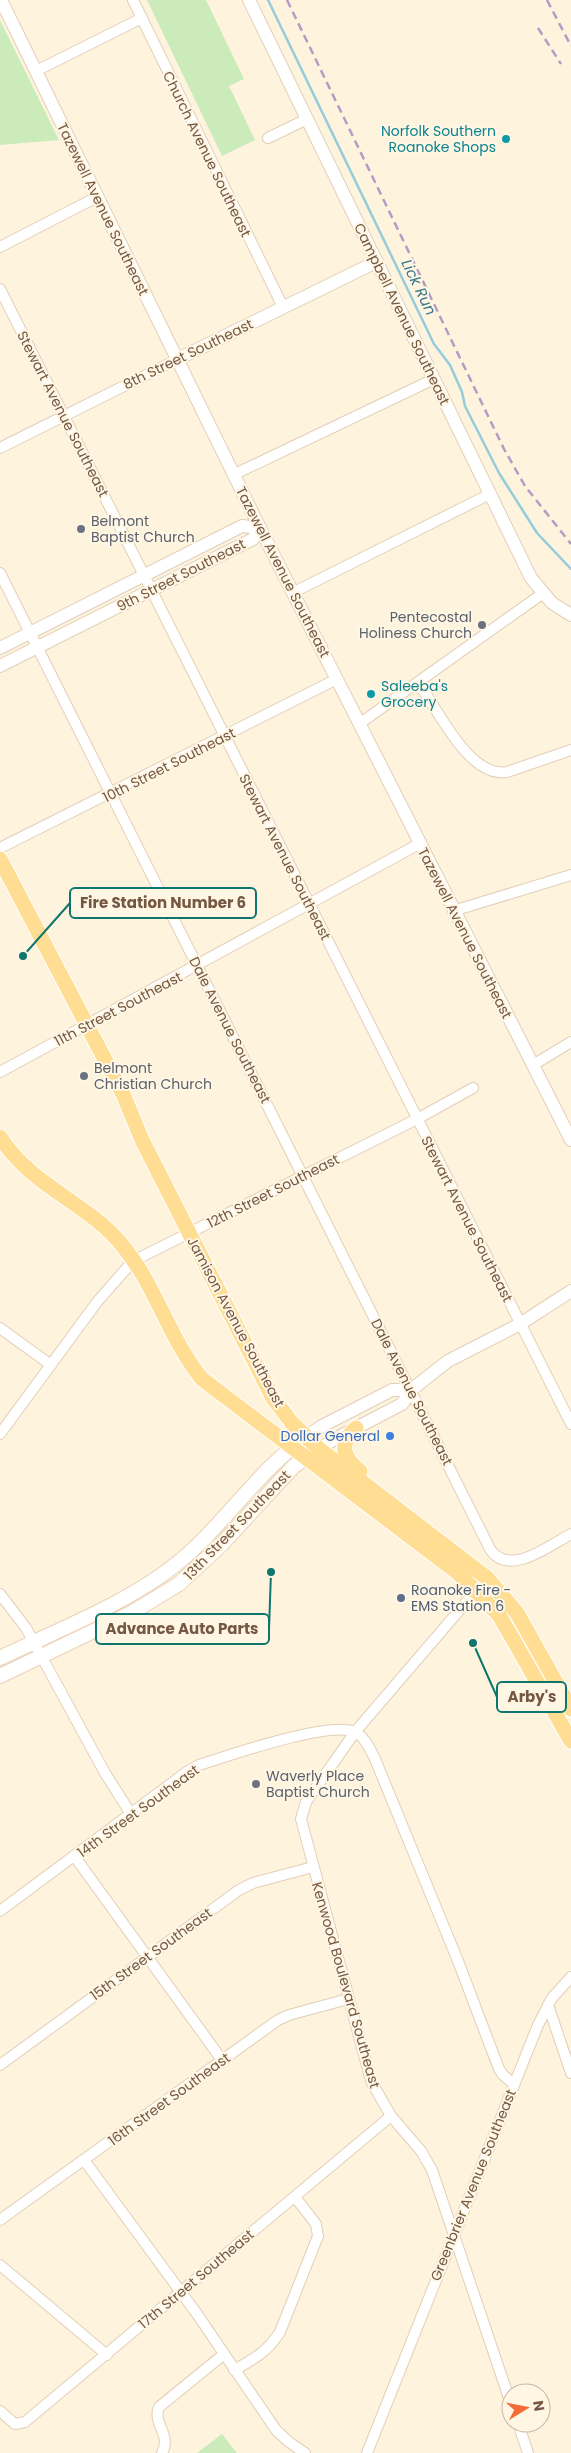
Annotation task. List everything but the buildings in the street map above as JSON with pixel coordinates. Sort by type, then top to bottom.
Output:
[{"type":"main road","name":"Jamison Avenue Southeast","points":[[0,859],[88,1025],[142,1140],[273,1398],[292,1423],[319,1449],[487,1578],[517,1613],[571,1708]]},
{"type":"main road","points":[[0,1138],[34,1177],[106,1229],[123,1246],[148,1282],[178,1346],[202,1379],[457,1572],[476,1590],[499,1615],[512,1635],[571,1741]]},
{"type":"main road","points":[[356,1428],[346,1438],[346,1456],[353,1466],[374,1481],[385,1500]]},
{"type":"main road","name":"13th Street Southeast","points":[[0,1658],[154,1581],[176,1564],[291,1448],[306,1437]]},
{"type":"main road","name":"13th Street Southeast","points":[[0,1676],[131,1612],[179,1584],[221,1545],[294,1466],[319,1449]]},
{"type":"street","name":"Tazewell Avenue Southeast","points":[[1,0],[260,528],[571,1140]]},
{"type":"street","name":"Church Avenue Southeast","points":[[133,0],[283,308]]},
{"type":"street","name":"Campbell Avenue Southeast","points":[[249,0],[531,578],[542,594],[571,615]]},
{"type":"street","points":[[36,71],[142,18]]},
{"type":"street","points":[[268,138],[307,119]]},
{"type":"street","points":[[0,247],[97,196]]},
{"type":"street","name":"8th Street Southeast","points":[[0,448],[376,262]]},
{"type":"street","name":"Stewart Avenue Southeast","points":[[0,289],[571,1424]]},
{"type":"street","points":[[235,474],[434,379]]},
{"type":"street","points":[[294,592],[490,494]]},
{"type":"street","name":"9th Street Southeast","points":[[0,648],[242,526],[260,528],[253,539],[0,666]]},
{"type":"street","name":"Dale Avenue Southeast","points":[[0,572],[490,1549],[497,1557],[505,1561],[519,1561],[571,1534]]},
{"type":"street","points":[[359,724],[542,594]]},
{"type":"street","name":"10th Street Southeast","points":[[0,848],[337,680]]},
{"type":"street","points":[[416,685],[423,690],[476,763],[485,769],[500,773],[571,750]]},
{"type":"street","name":"11th Street Southeast","points":[[0,1072],[420,844]]},
{"type":"street","points":[[454,911],[570,879]]},
{"type":"street","points":[[533,1065],[571,1042]]},
{"type":"street","name":"12th Street Southeast","points":[[0,1434],[97,1302],[133,1261],[417,1119],[473,1088]]},
{"type":"street","name":"13th Street Southeast","points":[[319,1449],[402,1404],[411,1390],[448,1361],[520,1324],[571,1291]]},
{"type":"street","points":[[0,1328],[51,1365]]},
{"type":"street","name":"13th Street Southeast","points":[[306,1437],[322,1426],[392,1390],[411,1390]]},
{"type":"street","points":[[355,1732],[487,1578]]},
{"type":"street","points":[[0,1594],[34,1642],[105,1773],[132,1814]]},
{"type":"street","name":"14th Street Southeast","points":[[0,1911],[188,1771],[199,1765],[318,1731],[336,1729],[355,1732]]},
{"type":"street","name":"Kenwood Boulevard Southeast","points":[[355,1732],[317,1785],[302,1810],[302,1827],[371,2081],[391,2116],[427,2160],[504,2383]]},
{"type":"street","name":"Greenbrier Avenue Southeast","points":[[355,1732],[369,1745],[375,1759],[458,1961],[499,2069],[514,2084],[453,2233],[367,2453]]},
{"type":"street","points":[[75,1857],[222,2060]]},
{"type":"street","name":"15th Street Southeast","points":[[0,2065],[248,1885],[313,1867]]},
{"type":"street","points":[[514,2084],[548,2005],[571,1977]]},
{"type":"street","name":"16th Street Southeast","points":[[0,2220],[284,2017],[348,1999]]},
{"type":"street","points":[[548,2005],[571,2073]]},
{"type":"street","name":"17th Street Southeast","points":[[0,2411],[15,2424],[25,2422],[391,2116]]},
{"type":"street","points":[[84,2160],[181,2292],[276,2430],[305,2453]]},
{"type":"street","points":[[234,2370],[261,2354],[280,2332],[318,2236],[316,2224],[295,2197]]},
{"type":"street","points":[[0,2265],[107,2355]]},
{"type":"street","points":[[162,2453],[166,2442],[157,2418],[160,2407],[224,2354]]},
{"type":"street","points":[[521,2433],[528,2453]]},
{"type":"green space","points":[[147,0],[206,0],[244,79],[229,86],[255,140],[222,156]]},
{"type":"green space","points":[[0,20],[59,140],[0,145]]},
{"type":"green space","points":[[222,2434],[237,2453],[197,2453]]},
{"type":"waterway","name":"Lick Run","points":[[268,0],[434,344],[450,365],[462,392],[465,406],[499,473],[537,533],[571,569]]},
{"type":"railway","points":[[287,0],[504,449],[525,486],[571,544]]},
{"type":"railway","points":[[547,0],[571,46]]},
{"type":"railway","points":[[538,28],[561,64]]},
{"type":"place","name":"Norfolk Southern Roanoke Shops","points":[[506,139]]},
{"type":"place","name":"Belmont Baptist Church","points":[[81,529]]},
{"type":"place","name":"Pentecostal Holiness Church","points":[[482,625]]},
{"type":"place","name":"Saleeba's Grocery","points":[[371,694]]},
{"type":"place","name":"Fire Station Number 6","points":[[23,956]]},
{"type":"place","name":"Belmont Christian Church","points":[[84,1076]]},
{"type":"place","name":"Dollar General","points":[[390,1436]]},
{"type":"place","name":"Advance Auto Parts","points":[[271,1572]]},
{"type":"place","name":"Roanoke Fire - EMS Station 6","points":[[401,1598]]},
{"type":"place","name":"Arby's","points":[[473,1643]]},
{"type":"place","name":"Waverly Place Baptist Church","points":[[256,1784]]}]
